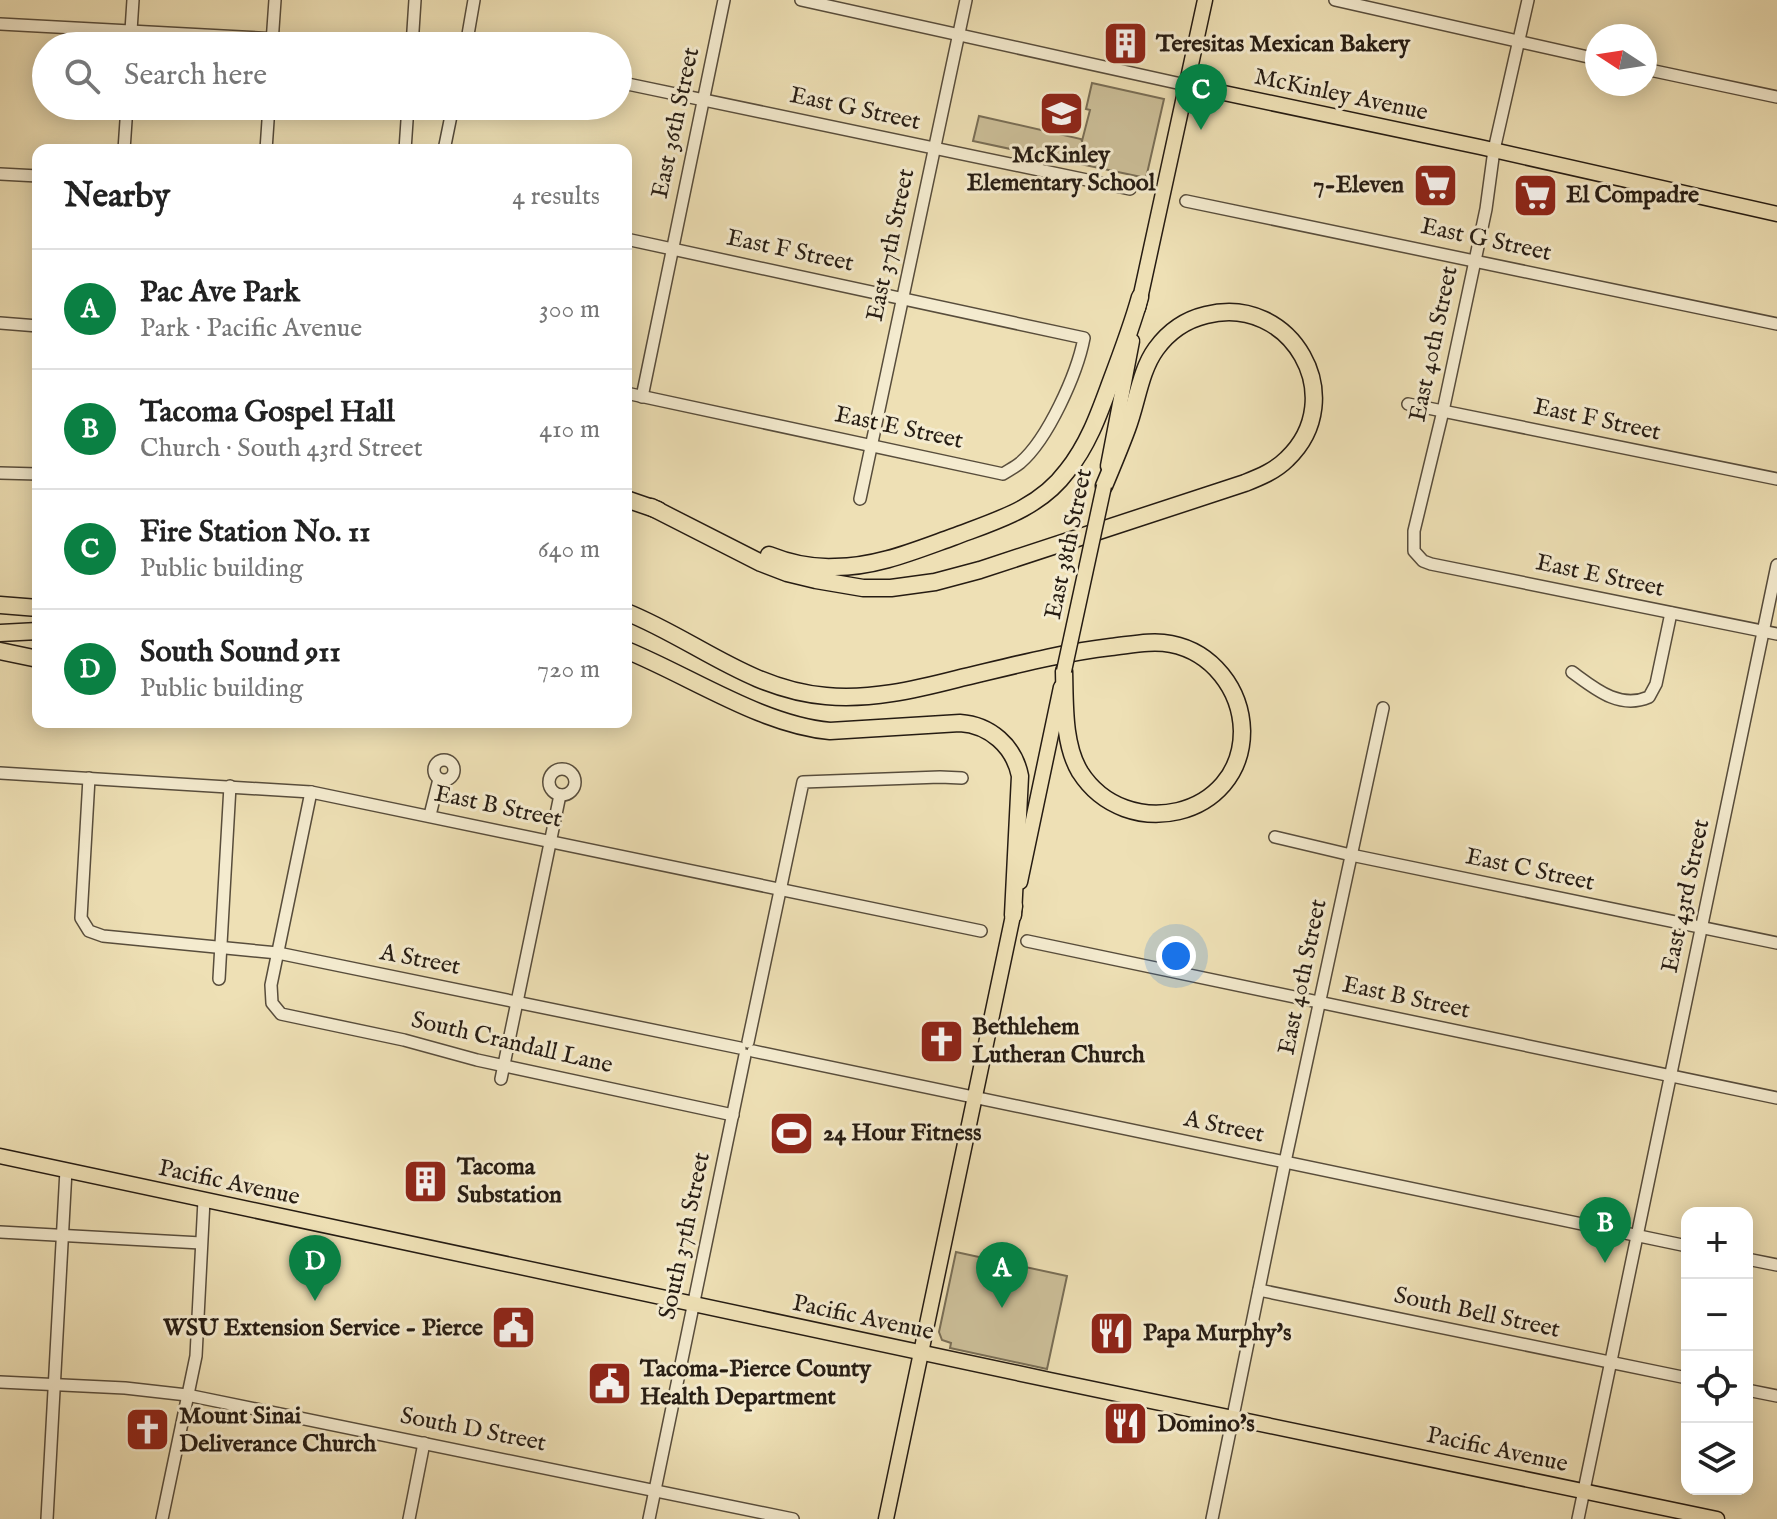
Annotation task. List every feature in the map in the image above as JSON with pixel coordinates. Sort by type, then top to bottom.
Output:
[{"type":"highway","points":[[632,501],[781,560],[833,567],[883,561],[1002,520],[1032,504],[1069,470],[1097,418],[1140,297]]},
{"type":"highway","points":[[651,507],[787,573],[863,588],[935,582],[1245,483],[1274,470],[1299,446],[1311,422],[1314,387],[1298,347],[1277,327],[1240,313],[1215,313],[1178,327],[1153,354],[1104,486]]},
{"type":"highway","points":[[0,605],[32,608]]},
{"type":"highway","points":[[632,615],[753,678],[827,697],[877,696],[1096,649],[1171,644],[1189,649],[1211,663],[1238,703],[1242,733],[1238,755],[1230,773],[1207,798],[1168,814],[1130,811],[1113,803],[1093,789],[1073,755],[1065,709],[1064,671]]},
{"type":"highway","points":[[0,633],[32,631]]},
{"type":"highway","points":[[0,651],[32,660]]},
{"type":"highway","points":[[632,653],[764,714],[813,729],[830,731],[960,723],[994,734],[1010,752],[1020,776],[1013,915]]},
{"type":"highway","points":[[0,659],[32,662]]},
{"type":"main road","name":"East 38th Street","points":[[886,1519],[1104,486],[1140,297],[1205,0]]},
{"type":"main road","name":"McKinley Avenue","points":[[1186,85],[1777,214]]},
{"type":"main road","name":"Pacific Avenue","points":[[0,1156],[920,1353],[1717,1519]]},
{"type":"street","points":[[131,31],[133,0]]},
{"type":"street","points":[[273,32],[275,0]]},
{"type":"street","points":[[411,32],[415,0]]},
{"type":"street","points":[[468,32],[474,0]]},
{"type":"street","name":"East 36th Street","points":[[642,397],[724,0]]},
{"type":"street","name":"McKinley Avenue","points":[[801,0],[1186,85]]},
{"type":"street","name":"East 37th Street","points":[[860,499],[966,0]]},
{"type":"street","points":[[1335,0],[1585,56]]},
{"type":"street","name":"East 40th Street","points":[[1416,556],[1414,531],[1443,411],[1486,209],[1494,150],[1528,0]]},
{"type":"street","points":[[0,24],[144,32]]},
{"type":"street","points":[[1657,72],[1777,97]]},
{"type":"street","name":"East G Street","points":[[632,85],[1130,189]]},
{"type":"street","points":[[124,144],[126,120]]},
{"type":"street","points":[[266,144],[268,120]]},
{"type":"street","points":[[405,144],[407,120]]},
{"type":"street","points":[[445,144],[450,120]]},
{"type":"street","points":[[0,174],[32,176]]},
{"type":"street","name":"East G Street","points":[[1186,201],[1777,324]]},
{"type":"street","name":"East F Street","points":[[632,240],[1084,338]]},
{"type":"street","points":[[0,323],[32,326]]},
{"type":"street","name":"East E Street","points":[[632,394],[1003,474],[1029,454],[1046,430],[1062,400],[1084,338]]},
{"type":"street","name":"East F Street","points":[[1408,404],[1777,479]]},
{"type":"street","points":[[0,473],[32,474]]},
{"type":"street","name":"East E Street","points":[[1416,556],[1431,564],[1777,634]]},
{"type":"street","name":"East 43rd Street","points":[[1578,1519],[1777,565]]},
{"type":"street","points":[[1572,672],[1611,698],[1633,701],[1649,697],[1658,679],[1671,613]]},
{"type":"street","name":"East 40th Street","points":[[1212,1519],[1383,708]]},
{"type":"street","name":"East B Street","points":[[0,773],[311,792],[981,931]]},
{"type":"street","name":"A Street","points":[[89,778],[81,918],[89,931],[109,937],[278,953],[1681,1245]]},
{"type":"street","points":[[746,1049],[803,782],[962,778]]},
{"type":"street","points":[[430,815],[439,779]]},
{"type":"street","points":[[219,979],[230,786]]},
{"type":"street","points":[[278,953],[311,792]]},
{"type":"street","points":[[501,1079],[560,795]]},
{"type":"street","name":"East C Street","points":[[1275,837],[1777,943]]},
{"type":"street","name":"East B Street","points":[[1027,941],[1777,1098]]},
{"type":"street","name":"South Crandall Lane","points":[[278,953],[270,992],[273,1006],[281,1014],[733,1115]]},
{"type":"street","name":"South 37th Street","points":[[649,1519],[746,1049]]},
{"type":"street","points":[[47,1519],[66,1170]]},
{"type":"street","points":[[162,1519],[196,1356],[204,1200]]},
{"type":"street","points":[[0,1232],[201,1243]]},
{"type":"street","points":[[1753,1260],[1777,1265]]},
{"type":"street","name":"South Bell Street","points":[[1259,1290],[1681,1377]]},
{"type":"street","name":"South D Street","points":[[0,1382],[125,1388],[187,1395],[793,1519]]},
{"type":"street","points":[[1753,1391],[1777,1396]]},
{"type":"street","points":[[409,1519],[424,1443]]},
{"type":"shaded area","points":[[1092,83],[1164,99],[1146,178],[973,141],[979,116],[1082,141],[1090,110],[1086,109]]},
{"type":"shaded area","points":[[956,1252],[1067,1276],[1047,1369],[950,1348],[951,1343],[942,1340],[939,1332]]},
{"type":"place","name":"Teresitas Mexican Bakery","points":[[1125,44]]},
{"type":"place","name":"McKinley Elementary School","points":[[1061,113]]},
{"type":"place","name":"Fire Station No. 11","points":[[1201,130]]},
{"type":"place","name":"7-Eleven","points":[[1435,185]]},
{"type":"place","name":"El Compadre","points":[[1535,195]]},
{"type":"place","name":"Bethlehem Lutheran Church","points":[[941,1041]]},
{"type":"place","name":"24 Hour Fitness","points":[[792,1133]]},
{"type":"place","name":"Tacoma Substation","points":[[426,1181]]},
{"type":"place","name":"Tacoma Gospel Hall","points":[[1605,1263]]},
{"type":"place","name":"South Sound 911","points":[[315,1301]]},
{"type":"place","name":"Pac Ave Park","points":[[1002,1308]]},
{"type":"place","name":"WSU Extension Service - Pierce","points":[[514,1328]]},
{"type":"place","name":"Papa Murphy's","points":[[1112,1333]]},
{"type":"place","name":"Tacoma-Pierce County Health Department","points":[[609,1383]]},
{"type":"place","name":"Domino's","points":[[1126,1424]]},
{"type":"place","name":"Mount Sinai Deliverance Church","points":[[148,1430]]}]
